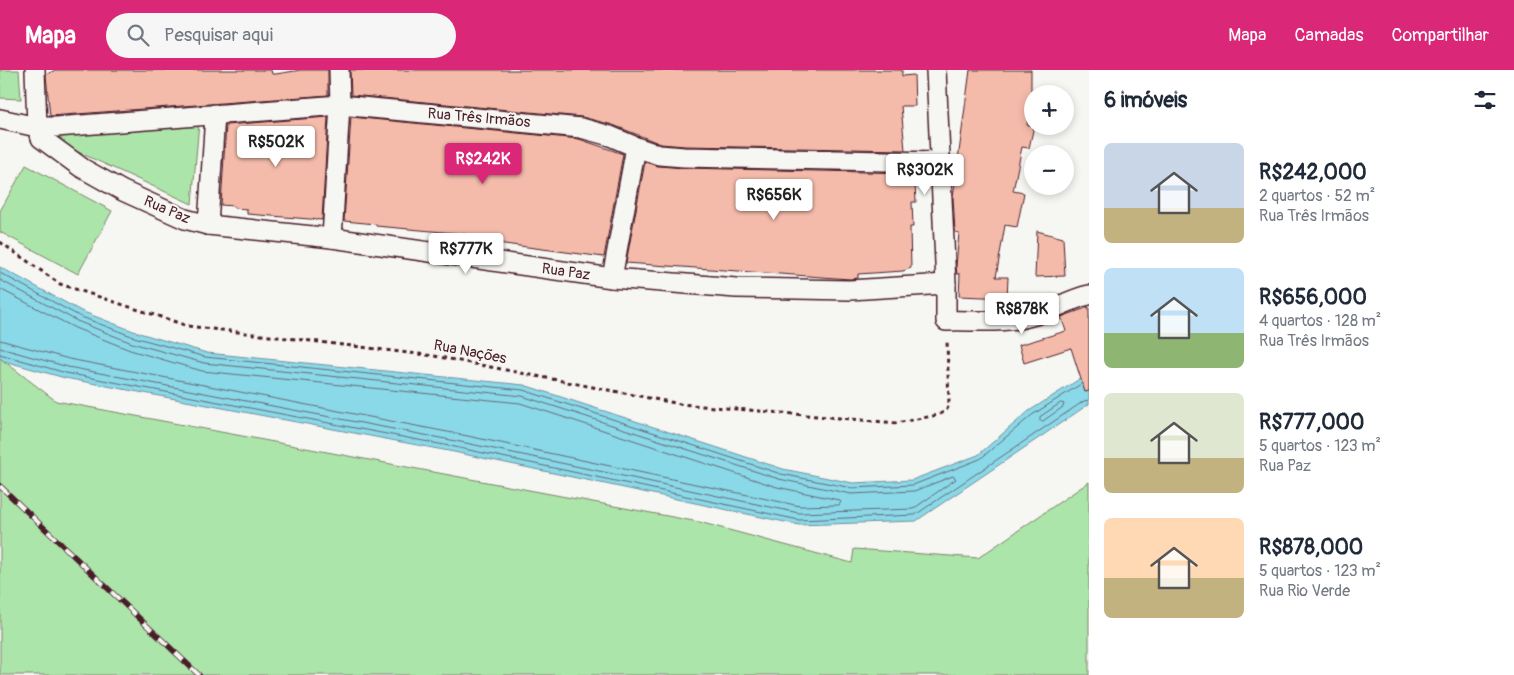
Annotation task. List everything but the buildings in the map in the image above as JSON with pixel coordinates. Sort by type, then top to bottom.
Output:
[{"type":"street","points":[[35,70],[37,127]]},
{"type":"street","points":[[332,238],[340,105],[339,70]]},
{"type":"street","points":[[936,70],[946,321],[1009,320],[1036,315],[1067,301],[1089,295]]},
{"type":"street","name":"Rua Três Irmãos","points":[[7,122],[37,127],[340,105],[581,128],[610,136],[658,155],[940,162]]},
{"type":"street","points":[[208,224],[215,114]]},
{"type":"street","name":"Rua Paz","points":[[37,127],[41,138],[82,168],[123,191],[185,219],[208,224],[332,238],[612,278],[736,288],[850,290],[946,284]]},
{"type":"street","points":[[612,278],[636,147]]},
{"type":"path","name":"Rua Nações","points":[[0,242],[60,284],[188,326],[434,356],[680,404],[896,423],[938,415],[946,411],[949,405],[946,321]]},
{"type":"green space","points":[[0,70],[19,70],[21,99],[0,98]]},
{"type":"green space","points":[[199,122],[192,204],[41,135]]},
{"type":"green space","points":[[26,165],[112,211],[78,274],[0,232],[0,211]]},
{"type":"green space","points":[[0,358],[56,401],[699,522],[852,563],[854,549],[978,558],[1089,482],[1089,675],[0,675]]},
{"type":"water","points":[[0,267],[81,311],[136,332],[207,353],[524,385],[783,469],[853,483],[912,480],[978,455],[1029,411],[1089,373],[1089,404],[916,521],[799,525],[454,452],[65,378],[4,361],[0,358]]},
{"type":"railway","points":[[0,486],[199,675]]}]
